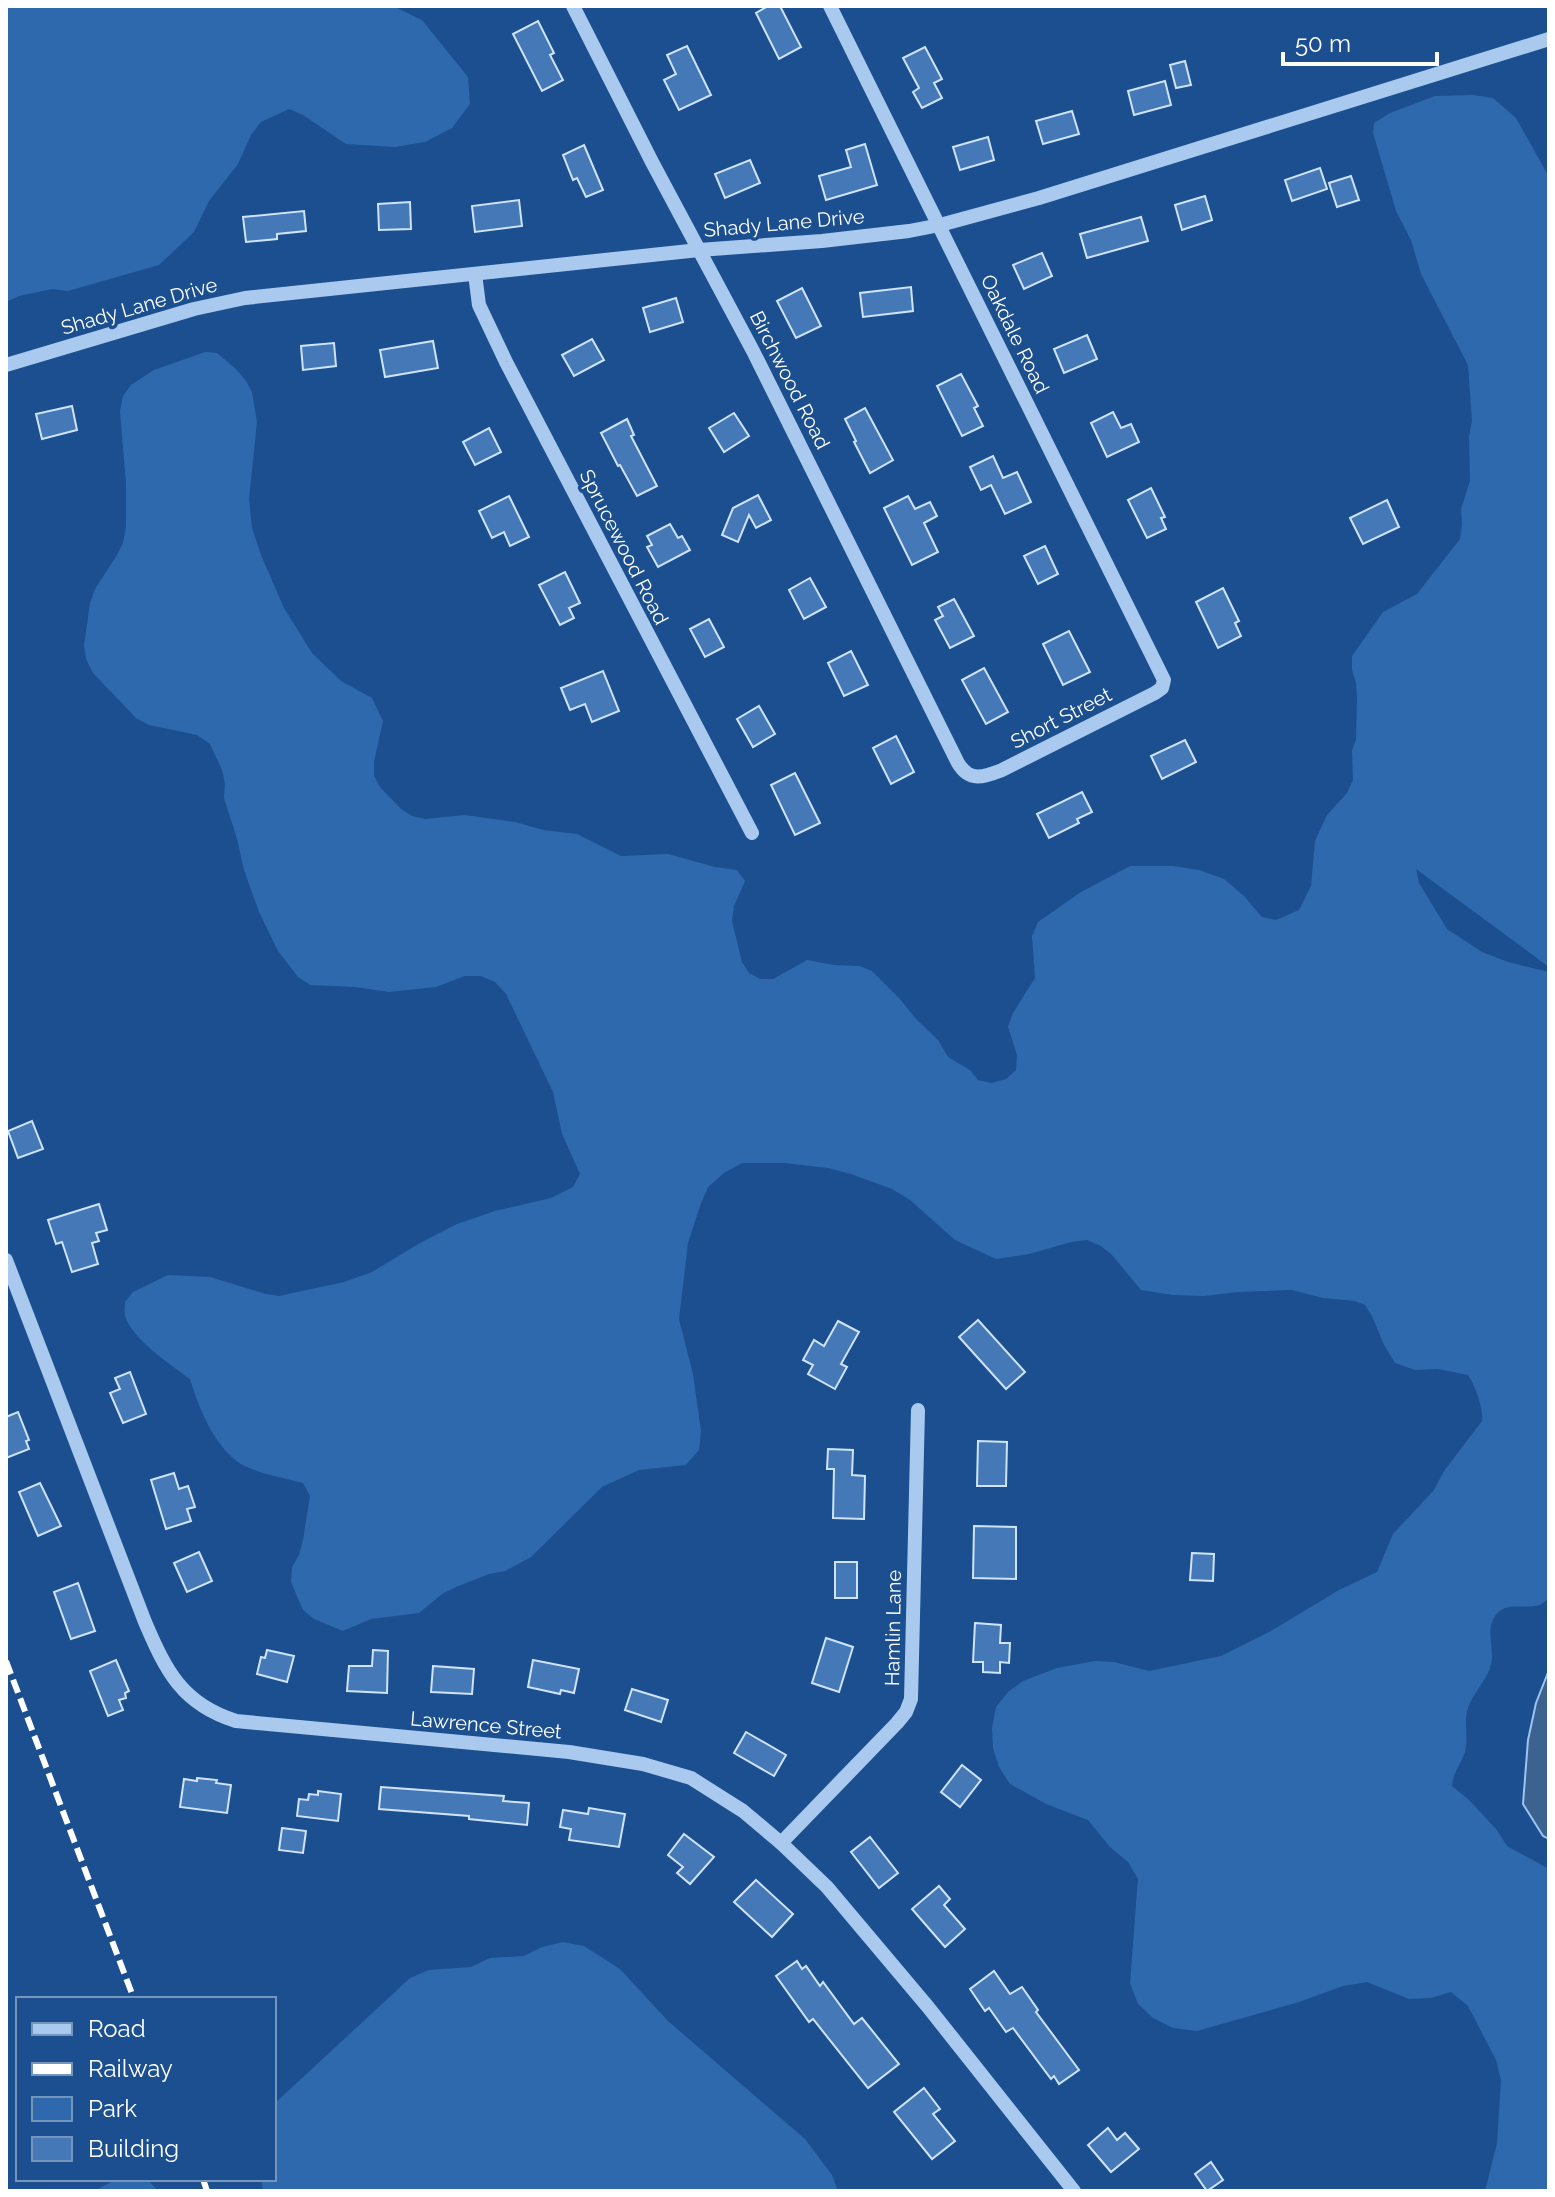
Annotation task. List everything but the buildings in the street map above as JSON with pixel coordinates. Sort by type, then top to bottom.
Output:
[{"type":"street","name":"Birchwood Road","points":[[573,6],[775,393],[944,738],[966,774]]},
{"type":"street","name":"Oakdale Road","points":[[830,6],[1164,680]]},
{"type":"street","name":"Shady Lane Drive","points":[[6,365],[218,303],[279,293],[699,250],[851,238],[940,225],[1039,198],[1549,39]]},
{"type":"street","name":"Sprucewood Road","points":[[475,274],[479,305],[512,374],[752,833]]},
{"type":"street","name":"Short Street","points":[[966,774],[979,777],[1002,770],[1155,693],[1162,688],[1164,680]]},
{"type":"street","name":"Lawrence Street","points":[[6,1260],[154,1642],[169,1672],[198,1704],[236,1721],[569,1752],[657,1767],[691,1778],[743,1811],[827,1887],[1074,2191]]},
{"type":"street","name":"Hamlin Lane","points":[[781,1843],[897,1723],[911,1699],[918,1410]]},
{"type":"green space","points":[[6,6],[393,6],[422,20],[468,77],[470,104],[452,128],[425,142],[395,147],[346,144],[289,109],[261,122],[251,135],[238,164],[209,201],[194,232],[159,265],[68,291],[52,289],[6,302]]},
{"type":"green space","points":[[1435,96],[1493,98],[1516,118],[1549,177],[1549,967],[1416,869],[1419,883],[1447,929],[1482,952],[1549,972],[1549,1597],[1537,1606],[1508,1607],[1492,1621],[1491,1665],[1468,1708],[1465,1752],[1452,1786],[1497,1830],[1507,1846],[1549,1869],[1549,2191],[1485,2191],[1497,2143],[1501,2080],[1496,2060],[1468,2006],[1451,1992],[1431,1998],[1409,1999],[1367,1982],[1343,1986],[1197,2031],[1173,2028],[1153,2018],[1138,2004],[1130,1983],[1138,1879],[1128,1862],[1110,1847],[1088,1820],[1046,1804],[1010,1784],[999,1767],[993,1748],[992,1728],[996,1707],[1008,1692],[1023,1681],[1057,1668],[1095,1661],[1114,1662],[1149,1671],[1221,1656],[1377,1572],[1393,1534],[1434,1490],[1444,1471],[1482,1421],[1482,1416],[1468,1375],[1438,1369],[1415,1370],[1395,1363],[1365,1305],[1292,1290],[1204,1296],[1141,1290],[1112,1255],[1087,1240],[996,1259],[955,1240],[910,1200],[892,1189],[828,1168],[784,1163],[742,1163],[708,1187],[688,1243],[679,1319],[693,1374],[701,1431],[699,1450],[686,1465],[639,1470],[602,1487],[531,1557],[505,1571],[489,1574],[442,1594],[419,1613],[371,1619],[343,1631],[314,1619],[303,1610],[291,1582],[292,1567],[303,1540],[310,1496],[303,1483],[254,1470],[236,1461],[227,1452],[204,1417],[190,1379],[135,1333],[125,1316],[125,1302],[133,1292],[168,1275],[210,1277],[279,1296],[344,1282],[372,1272],[457,1224],[551,1198],[573,1187],[580,1174],[562,1134],[553,1092],[506,994],[495,982],[481,976],[465,976],[436,987],[389,992],[310,985],[298,977],[278,951],[259,912],[224,798],[222,770],[210,744],[197,735],[149,725],[136,718],[93,673],[84,645],[90,603],[123,543],[126,526],[120,411],[123,396],[131,385],[154,370],[205,352],[217,353],[237,370],[252,392],[257,422],[249,499],[252,528],[261,555],[284,608],[312,653],[341,681],[372,698],[383,721],[374,776],[401,809],[425,819],[465,815],[515,822],[543,830],[577,834],[621,856],[668,854],[737,870],[745,881],[734,906],[732,921],[742,962],[749,973],[760,979],[773,979],[807,960],[860,966],[872,971],[900,999],[938,1040],[948,1057],[970,1070],[978,1080],[991,1083],[1006,1079],[1016,1070],[1017,1055],[1008,1027],[1035,978],[1032,936],[1038,922],[1081,892],[1130,866],[1173,866],[1199,870],[1224,879],[1262,917],[1276,920],[1299,910],[1311,886],[1315,841],[1327,815],[1347,793],[1353,780],[1357,697],[1352,656],[1383,612],[1417,594],[1460,539],[1461,509],[1470,481],[1469,436],[1472,421],[1468,365],[1421,274],[1411,240],[1396,211],[1373,133],[1374,123],[1390,113]]},
{"type":"green space","points":[[563,1942],[584,1946],[620,1969],[668,2021],[805,2139],[832,2175],[838,2191],[263,2191],[261,2181],[276,2181],[276,2102],[410,1978],[429,1970],[471,1967],[490,1958],[524,1956]]},
{"type":"green space","points":[[113,2181],[149,2181],[158,2191],[94,2191]]},
{"type":"shaded area","points":[[1549,1670],[1549,1839],[1543,1836],[1523,1804],[1528,1740],[1536,1703]]},
{"type":"railway","points":[[6,1661],[133,1997]]},
{"type":"railway","points":[[204,2181],[207,2191]]}]
